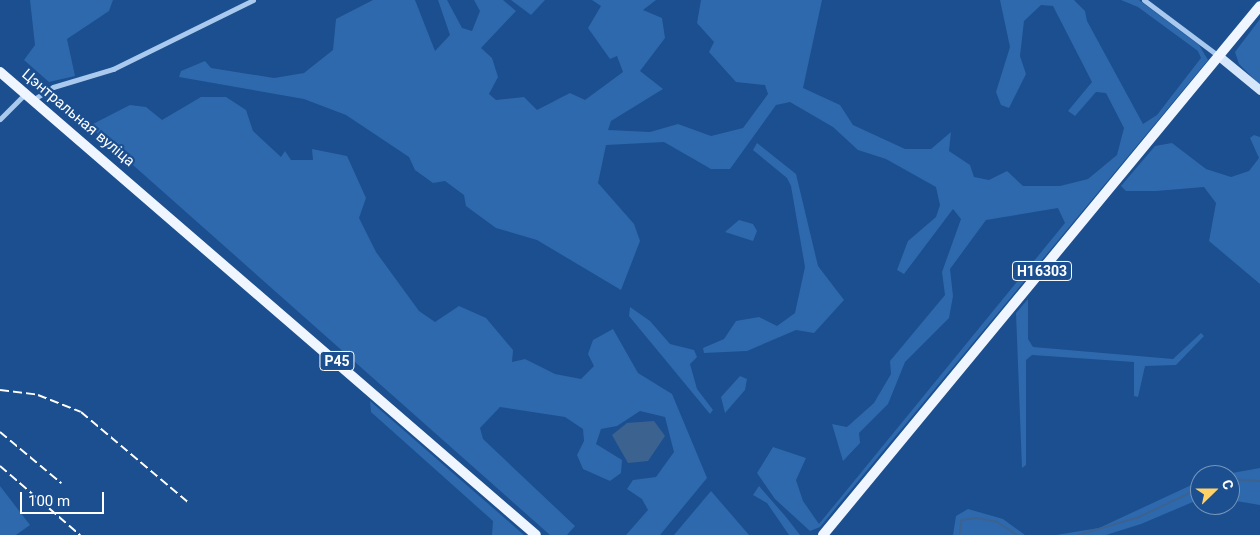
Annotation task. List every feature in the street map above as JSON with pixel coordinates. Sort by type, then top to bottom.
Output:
[{"type":"main road","name":"Н16303","points":[[823,535],[1260,6]]},
{"type":"main road","name":"Цэнтральная вуліца","points":[[0,72],[137,188],[536,535]]},
{"type":"street","points":[[0,119],[30,96],[113,69],[253,0]]},
{"type":"street","points":[[1144,0],[1220,56],[1260,90]]},
{"type":"shaded area","points":[[30,0],[113,0],[109,11],[67,39],[75,76],[49,82],[24,60],[35,45]]},
{"type":"shaded area","points":[[373,0],[415,0],[435,51],[450,35],[438,0],[447,0],[462,28],[472,31],[480,11],[474,0],[503,0],[516,11],[481,48],[492,58],[498,77],[489,94],[496,100],[524,97],[537,110],[570,93],[585,100],[623,72],[617,56],[610,59],[588,28],[601,6],[592,0],[656,0],[643,10],[662,18],[665,38],[640,71],[663,89],[611,121],[608,130],[650,132],[678,124],[711,136],[743,128],[768,94],[765,85],[736,82],[709,52],[714,42],[697,23],[701,0],[822,0],[803,88],[840,105],[853,125],[905,149],[931,149],[951,132],[949,151],[970,165],[974,177],[989,180],[1007,171],[1023,186],[1060,186],[1088,179],[1117,155],[1124,128],[1106,93],[1096,92],[1075,116],[1068,111],[1092,82],[1053,6],[1041,5],[1024,21],[1020,56],[1026,74],[1009,108],[1001,105],[996,92],[1010,47],[1000,0],[1074,0],[1085,11],[1087,21],[1143,124],[1157,115],[1201,58],[1198,51],[1138,7],[1121,0],[1139,0],[1199,45],[1208,60],[820,527],[810,531],[775,499],[757,473],[773,447],[806,458],[796,480],[803,501],[819,524],[1065,223],[1058,208],[986,220],[950,269],[953,296],[949,318],[905,362],[888,404],[859,433],[860,443],[843,461],[832,424],[847,427],[874,403],[891,374],[890,361],[945,295],[942,272],[961,219],[953,209],[904,274],[897,270],[908,241],[936,217],[940,205],[936,187],[886,159],[858,150],[833,127],[790,102],[776,105],[730,169],[711,169],[664,142],[606,145],[598,183],[634,224],[640,241],[621,290],[537,240],[496,228],[466,206],[464,195],[445,181],[433,183],[415,170],[409,157],[346,115],[304,99],[179,77],[181,71],[205,61],[211,68],[274,78],[304,73],[333,50],[336,19]]},
{"type":"shaded area","points":[[511,0],[545,0],[531,15]]},
{"type":"shaded area","points":[[1260,19],[1260,85],[1239,64],[1235,52]]},
{"type":"shaded area","points":[[201,97],[226,97],[246,110],[253,131],[281,157],[285,151],[291,160],[313,160],[312,149],[347,156],[366,198],[359,218],[376,252],[419,311],[435,322],[459,306],[486,318],[513,350],[512,362],[525,359],[555,374],[581,379],[594,366],[588,354],[593,340],[613,329],[638,373],[672,394],[707,478],[660,535],[626,535],[648,510],[642,499],[627,489],[633,480],[656,477],[674,452],[665,417],[640,411],[617,426],[601,429],[596,444],[622,460],[621,473],[610,481],[583,469],[577,455],[584,441],[583,429],[565,417],[500,407],[480,428],[483,439],[575,526],[567,535],[550,535],[89,126],[130,105],[146,107],[162,120]]},
{"type":"shaded area","points":[[1254,135],[1260,137],[1260,284],[1209,241],[1216,203],[1204,187],[1156,191],[1126,191],[1121,186],[1155,146],[1172,143],[1206,169],[1231,177],[1249,171],[1259,158],[1250,138]]},
{"type":"shaded area","points":[[757,143],[796,174],[818,266],[844,300],[814,333],[796,330],[747,351],[704,353],[703,348],[724,339],[736,321],[759,317],[777,326],[795,313],[805,267],[791,186],[787,178],[753,150]]},
{"type":"shaded area","points":[[739,220],[753,224],[757,231],[753,241],[725,232]]},
{"type":"shaded area","points":[[1028,299],[1028,339],[1033,347],[1173,359],[1201,333],[1204,336],[1176,365],[1145,366],[1138,397],[1134,396],[1134,362],[1032,355],[1026,360],[1026,465],[1022,468],[1016,313]]},
{"type":"shaded area","points":[[630,307],[650,321],[670,344],[694,350],[697,357],[690,364],[697,389],[713,410],[710,414],[629,316]]},
{"type":"shaded area","points":[[740,376],[747,379],[745,390],[725,413],[721,397]]},
{"type":"shaded area","points":[[370,401],[524,535],[492,535],[493,521],[371,412]]},
{"type":"shaded area","points":[[654,421],[665,436],[648,461],[628,463],[612,435],[627,423]]},
{"type":"shaded area","points":[[1260,468],[1260,505],[1240,502],[1240,472]]},
{"type":"shaded area","points":[[0,486],[30,525],[16,535],[0,535]]},
{"type":"shaded area","points":[[759,486],[800,535],[789,535],[767,503],[753,495]]},
{"type":"shaded area","points":[[1190,486],[1190,503],[1141,524],[1106,535],[1056,535],[1099,528]]},
{"type":"shaded area","points":[[711,491],[749,535],[674,535]]},
{"type":"shaded area","points":[[968,509],[1003,519],[1025,535],[953,535],[956,516]]},
{"type":"waterway","points":[[1240,480],[1260,481]]},
{"type":"waterway","points":[[1078,535],[1139,517],[1190,493]]},
{"type":"waterway","points":[[960,535],[961,520],[977,518],[997,522],[1017,535]]},
{"type":"railway","points":[[0,390],[38,395],[81,412],[188,502]]},
{"type":"railway","points":[[0,432],[61,483]]},
{"type":"railway","points":[[0,466],[80,535]]}]
